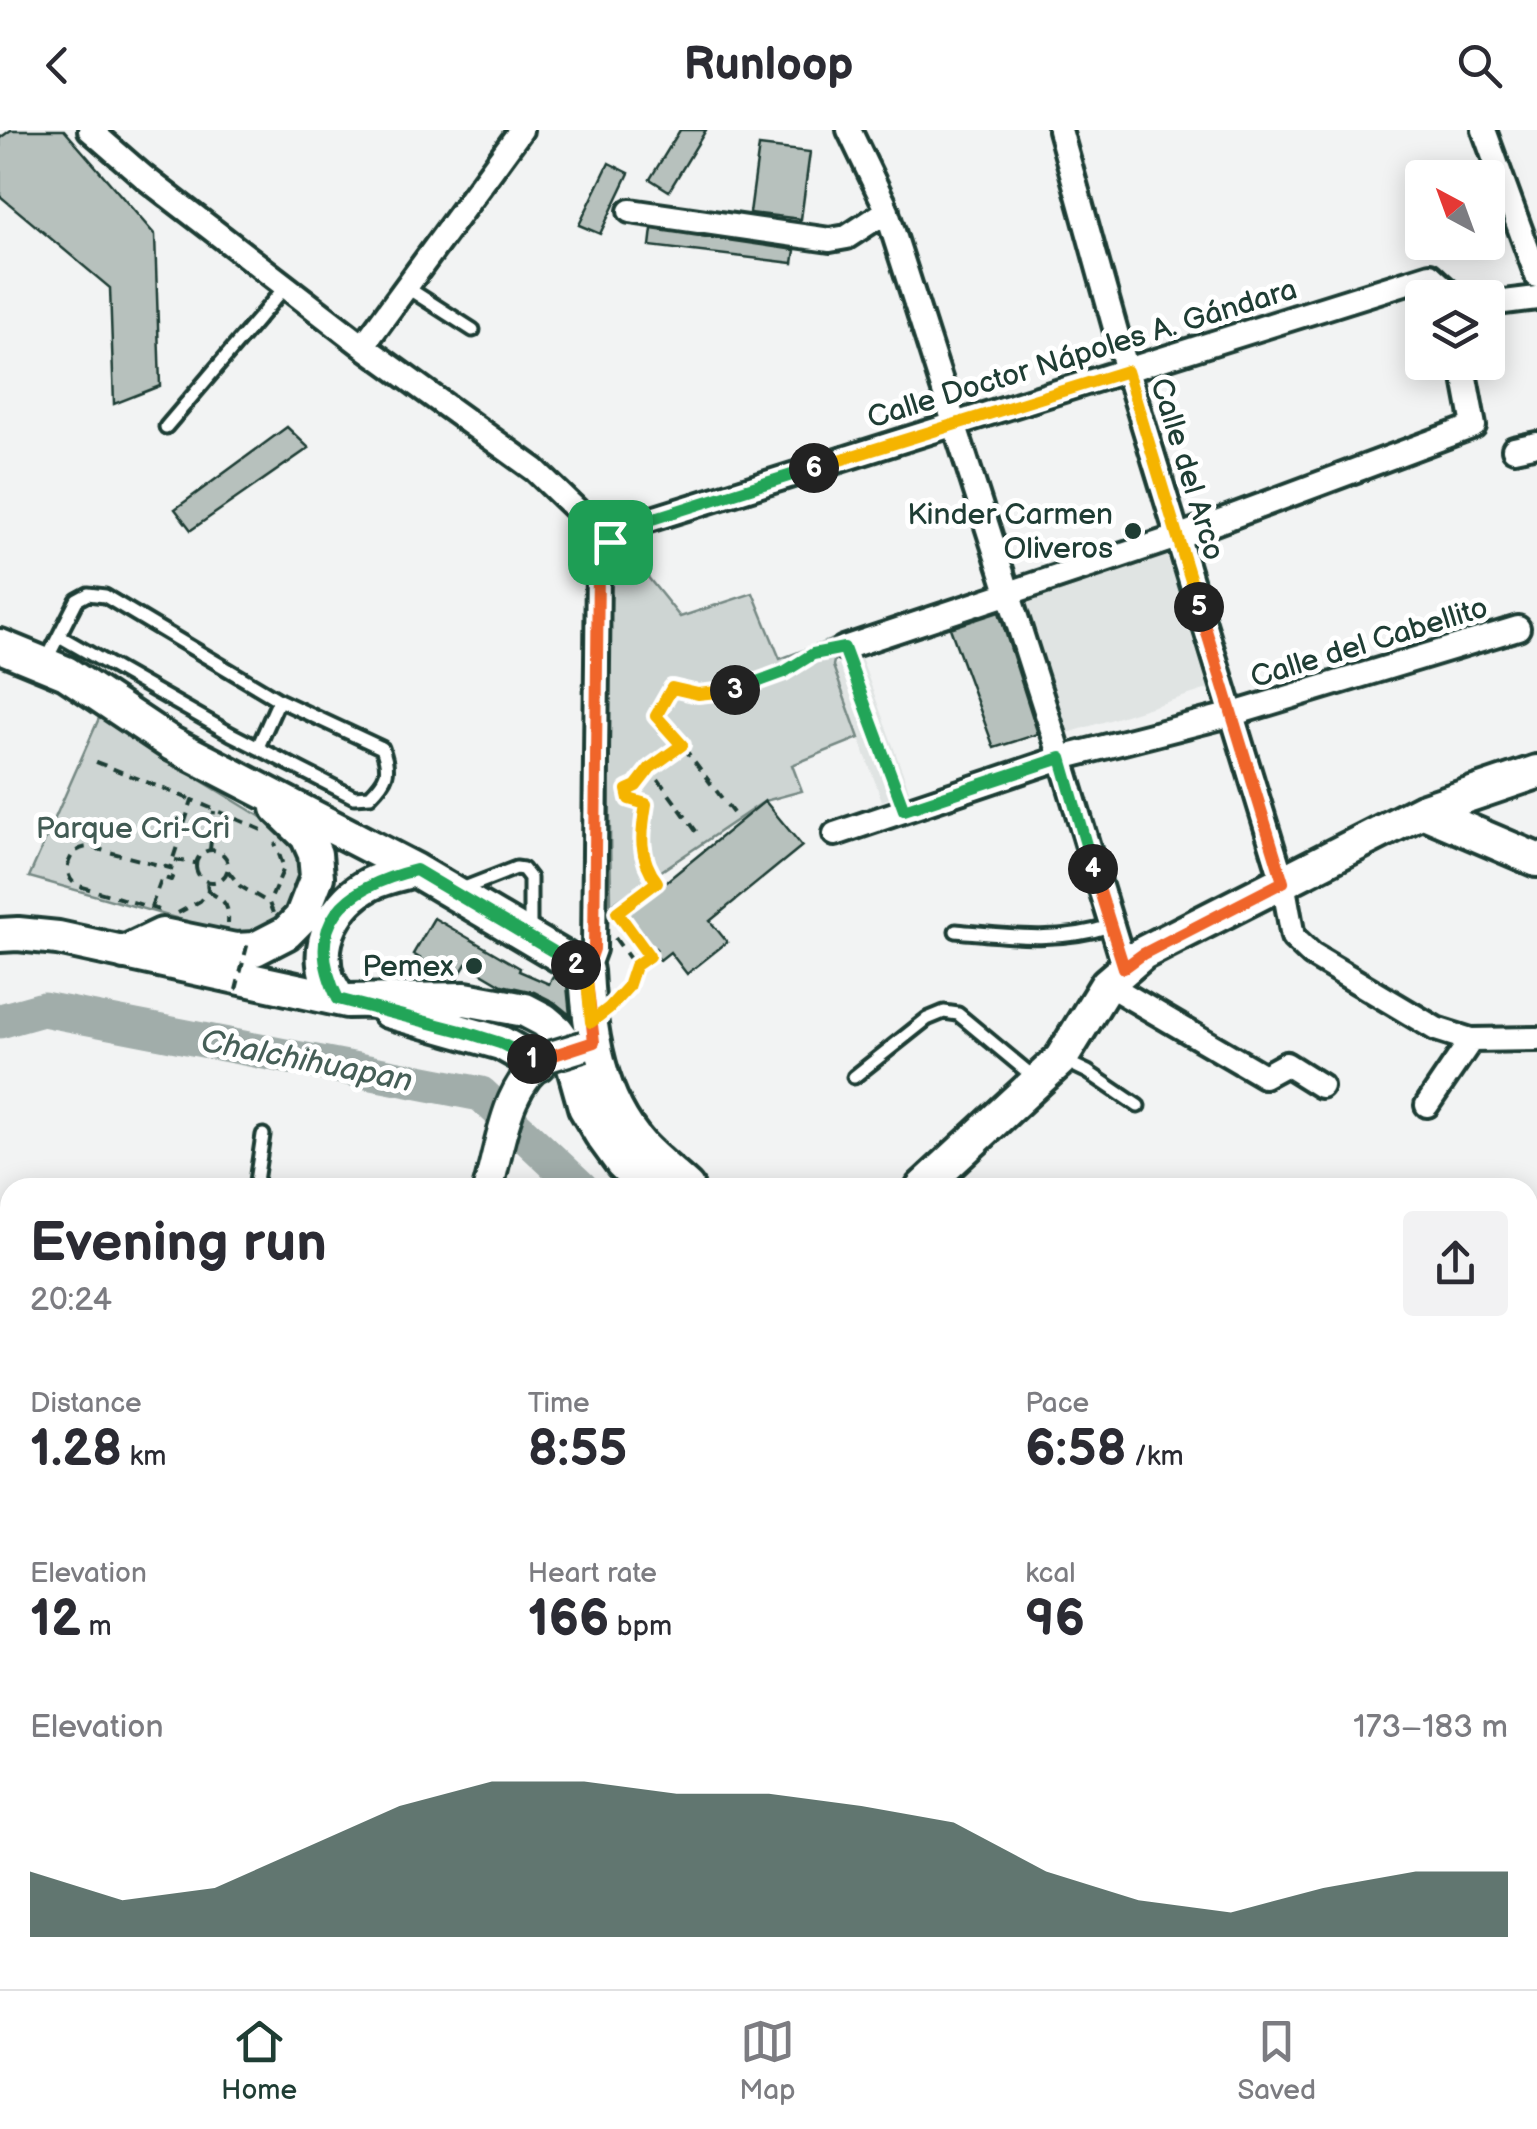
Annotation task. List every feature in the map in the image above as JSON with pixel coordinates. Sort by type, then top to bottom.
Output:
[{"type":"main road","points":[[0,646],[52,650],[66,674],[172,744],[416,870],[586,972],[589,1037],[608,1096],[642,1146],[676,1178]]},
{"type":"main road","points":[[933,1178],[1049,1070],[1116,976],[1143,954],[1422,811],[1537,772]]},
{"type":"main road","points":[[124,953],[162,935],[242,943],[286,933],[302,918],[318,877],[316,854],[307,836],[257,788]]},
{"type":"main road","points":[[1422,811],[1537,860]]},
{"type":"main road","points":[[342,1000],[326,976],[324,952],[327,933],[338,911],[368,885],[416,870]]},
{"type":"main road","points":[[0,935],[58,938],[342,1000],[500,1043],[538,1066]]},
{"type":"main road","points":[[242,943],[289,989]]},
{"type":"main road","points":[[342,1000],[465,999],[526,1010],[544,1020],[568,1046],[585,1107],[601,1134],[638,1178]]},
{"type":"street","points":[[90,130],[144,177],[363,346],[535,470],[610,542],[598,567],[594,949],[586,972]]},
{"type":"street","points":[[363,346],[520,130]]},
{"type":"street","points":[[849,130],[887,211],[1061,758],[1110,926],[1116,976],[1264,1076],[1286,1064],[1321,1086]]},
{"type":"street","name":"Calle del Arco","points":[[1060,130],[1127,371],[1283,882],[1293,937],[1312,955],[1436,1030],[1471,1040]]},
{"type":"street","points":[[1484,130],[1537,276]]},
{"type":"street","points":[[630,211],[830,240],[847,237],[887,211]]},
{"type":"street","name":"Calle Doctor Nápoles A. Gándara","points":[[610,542],[633,525],[1405,283]]},
{"type":"street","points":[[1505,302],[1537,298]]},
{"type":"street","points":[[844,648],[1177,537],[1474,426],[1465,380]]},
{"type":"street","name":"Calle del Cabellito","points":[[835,834],[1061,758],[1232,714],[1518,628]]},
{"type":"street","points":[[491,1178],[510,1104],[538,1066],[589,1037]]},
{"type":"street","points":[[1427,1105],[1471,1040],[1537,1039]]},
{"type":"lane","points":[[166,427],[286,286]]},
{"type":"lane","points":[[406,287],[473,330]]},
{"type":"lane","points":[[88,594],[105,596],[279,700],[382,748],[388,762],[385,780],[370,796],[354,797],[52,650],[77,600],[88,594]]},
{"type":"lane","points":[[258,747],[279,700]]},
{"type":"lane","points":[[454,892],[516,868],[523,869],[530,878],[530,937]]},
{"type":"lane","points":[[956,931],[1034,938],[1110,926]]},
{"type":"lane","points":[[854,1077],[927,1020],[944,1012],[958,1014],[1049,1070],[1088,1072],[1138,1106]]},
{"type":"lane","points":[[257,1178],[263,1135]]},
{"type":"path","points":[[732,813],[656,716],[672,688],[698,694],[737,690],[784,672],[813,654],[844,648],[904,810]]},
{"type":"path","points":[[649,956],[617,912],[657,882],[643,857],[641,836],[646,804],[629,799],[627,790],[682,745]]},
{"type":"path","points":[[96,762],[272,834],[284,868],[270,903],[273,913]]},
{"type":"path","points":[[650,768],[701,838]]},
{"type":"path","points":[[170,868],[192,800]]},
{"type":"path","points":[[210,850],[214,811]]},
{"type":"path","points":[[150,907],[162,878],[171,880],[174,870],[90,847],[81,846],[74,851],[67,874],[76,886],[150,907],[161,910]]},
{"type":"path","points":[[208,892],[207,882],[198,875],[195,864],[200,854],[210,850],[220,852],[227,860],[228,871],[240,886],[270,903]]},
{"type":"path","points":[[173,859],[195,864]]},
{"type":"path","points":[[207,882],[220,880],[228,871]]},
{"type":"path","points":[[208,892],[229,908],[242,943],[236,990]]},
{"type":"path","points":[[172,913],[190,908],[208,892]]},
{"type":"path","points":[[594,910],[635,966]]},
{"type":"path","points":[[589,1037],[628,987],[635,966],[656,950],[652,945]]},
{"type":"shaded area","points":[[1167,555],[1208,689],[1065,734],[1023,600]]},
{"type":"shaded area","points":[[860,655],[909,790],[882,801],[833,666]]},
{"type":"green space","points":[[630,555],[680,617],[753,593],[780,659],[839,637],[833,666],[859,738],[792,765],[802,791],[765,801],[611,905],[607,592]]},
{"type":"green space","name":"Parque Cri-Cri","points":[[100,716],[289,834],[300,852],[303,870],[296,896],[278,917],[240,936],[29,877]]},
{"type":"building","points":[[11,130],[64,130],[155,235],[160,386],[114,404],[110,288],[0,196],[0,138]]},
{"type":"building","points":[[680,130],[706,130],[669,191],[650,179]]},
{"type":"building","points":[[759,146],[810,152],[801,219],[750,213]]},
{"type":"building","points":[[609,163],[629,173],[600,234],[579,225]]},
{"type":"building","points":[[652,229],[795,250],[793,263],[650,246]]},
{"type":"building","points":[[287,427],[309,448],[191,530],[175,509]]},
{"type":"building","points":[[999,612],[1038,734],[994,748],[950,628]]},
{"type":"building","points":[[765,801],[802,846],[710,921],[727,942],[687,974],[670,952],[660,960],[624,916]]},
{"type":"building","points":[[434,918],[520,968],[519,971],[549,984],[553,977],[567,985],[570,1015],[534,992],[502,985],[466,964],[454,979],[413,954]]},
{"type":"waterway","name":"Chalchihuapan","points":[[0,1021],[43,1009],[481,1094],[570,1178]]},
{"type":"place","name":"Kinder Carmen Oliveros","points":[[1133,531]]},
{"type":"place","name":"Pemex","points":[[474,966]]},
{"type":"route","points":[[610,542],[598,567],[594,949],[586,972],[591,1022],[594,1042],[538,1064],[500,1043],[338,999],[326,976],[324,952],[327,933],[338,911],[368,885],[416,870],[586,972],[587,984],[591,1022],[628,987],[635,966],[649,956],[617,912],[657,882],[643,857],[641,836],[646,804],[629,799],[627,790],[682,745],[656,716],[672,688],[698,694],[737,690],[784,672],[813,654],[844,648],[904,810],[1061,758],[1124,968],[1143,954],[1283,882],[1127,371],[633,525],[610,542]]}]
